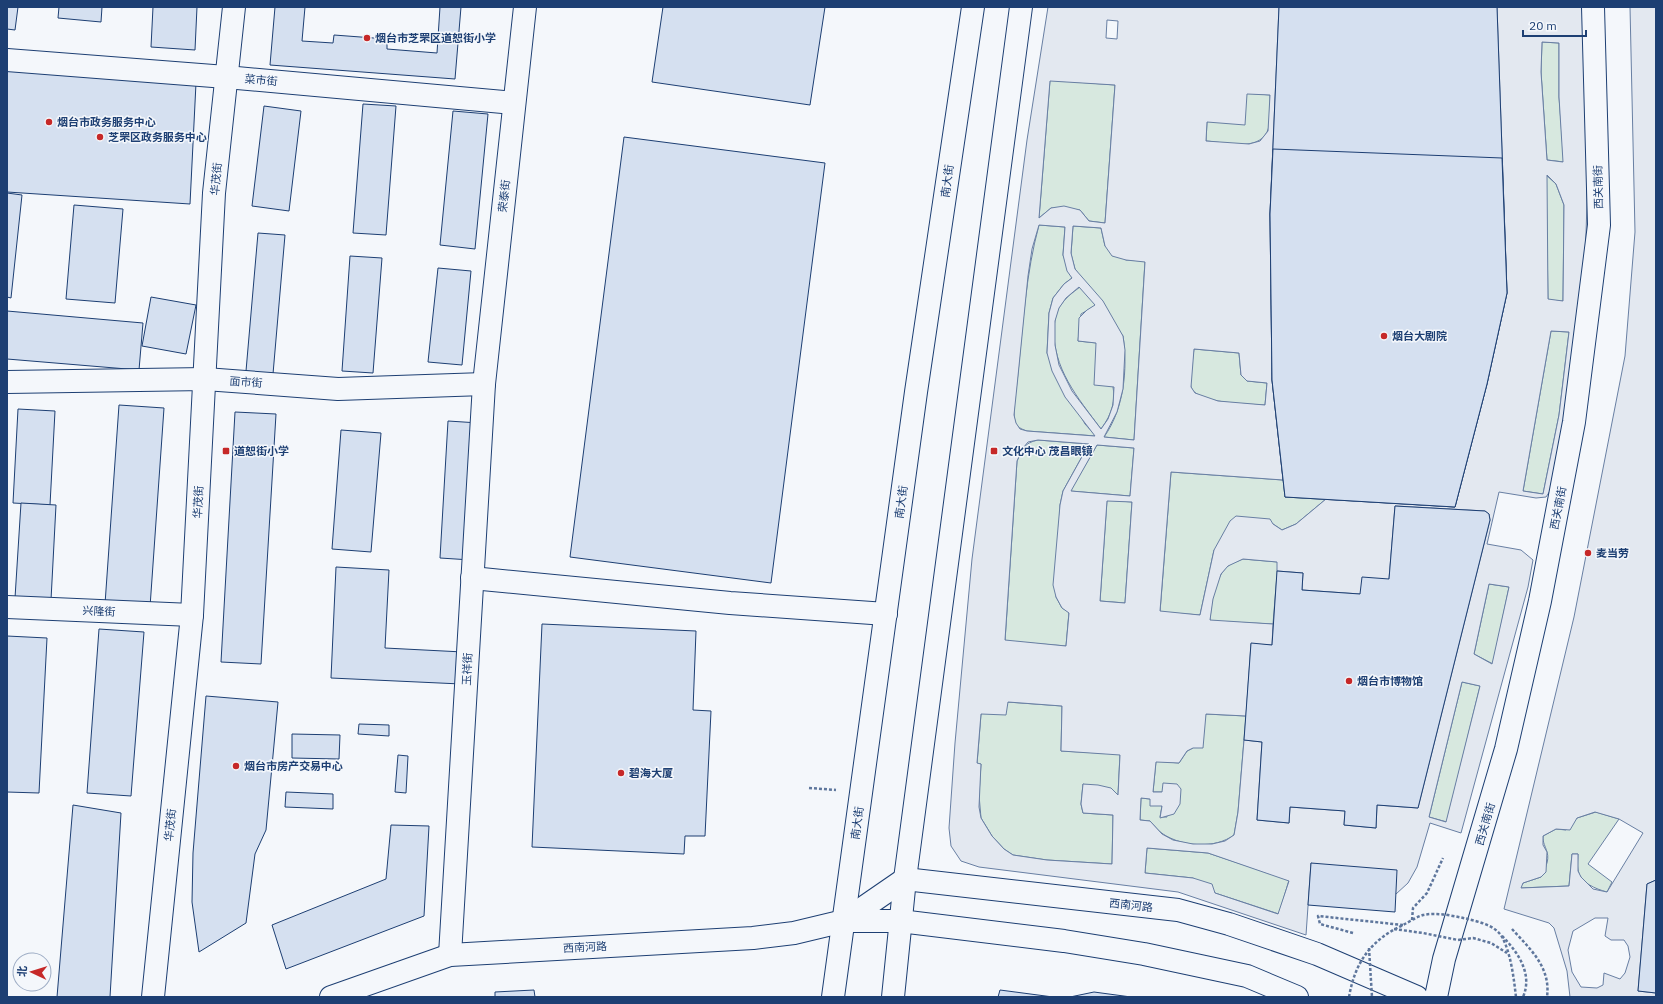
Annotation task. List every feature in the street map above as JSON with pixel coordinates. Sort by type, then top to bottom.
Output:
[{"type":"street","name":"华茂街","points":[[153,997],[192,615],[214,193],[234,7]]},
{"type":"street","name":"荣泰街","points":[[484,384],[524,7]]},
{"type":"street","name":"南大街","points":[[833,997],[916,392],[973,7]]},
{"type":"street","points":[[892,997],[905,879],[1021,7]]},
{"type":"street","name":"西关南街","points":[[1436,997],[1444,959],[1506,749],[1540,601],[1574,422],[1598,225],[1593,7]]},
{"type":"street","name":"菜市街","points":[[7,60],[226,77],[514,103]]},
{"type":"street","name":"面市街","points":[[7,382],[205,379],[338,389],[484,384]]},
{"type":"street","name":"玉祥街","points":[[450,955],[484,384]]},
{"type":"street","points":[[472,578],[730,603],[886,614]]},
{"type":"street","name":"兴隆街","points":[[7,607],[192,615]]},
{"type":"street","name":"西南河路","points":[[844,921],[905,879],[1178,910],[1229,924],[1317,954],[1417,997]]},
{"type":"street","name":"西南河路","points":[[331,997],[450,955],[753,938],[794,933],[844,921],[900,921],[1064,941],[1144,954],[1247,976],[1297,997]]},
{"type":"path","points":[[809,788],[836,790]]},
{"type":"path","points":[[1412,920],[1413,908],[1427,892],[1443,858]]},
{"type":"path","points":[[1349,997],[1354,976],[1369,948],[1394,929],[1423,915],[1449,914],[1486,924],[1502,936],[1515,949],[1525,973],[1527,985],[1523,997]]},
{"type":"path","points":[[1353,933],[1320,924],[1318,916],[1403,925]]},
{"type":"path","points":[[1394,929],[1458,940],[1473,938],[1491,943],[1507,953]]},
{"type":"path","points":[[1512,929],[1540,961],[1547,981],[1547,997]]},
{"type":"path","points":[[1502,936],[1516,997]]},
{"type":"path","points":[[1369,948],[1372,997]]},
{"type":"shaded area","points":[[1048,7],[1279,7],[1270,214],[1272,380],[1283,480],[1171,472],[1160,611],[1200,615],[1214,550],[1230,521],[1236,516],[1270,519],[1273,524],[1282,530],[1296,524],[1326,499],[1455,507],[1487,384],[1507,293],[1497,7],[1585,7],[1587,202],[1585,266],[1572,386],[1550,491],[1546,497],[1536,498],[1499,492],[1487,544],[1521,550],[1533,560],[1528,587],[1461,833],[1430,823],[1417,867],[1408,883],[1396,894],[1311,863],[1306,935],[1178,892],[979,867],[961,861],[951,846],[949,828],[955,743],[972,559],[1027,140]],"holes":[[[1107,20],[1118,21],[1117,39],[1106,38]],[[1542,42],[1559,43],[1559,97],[1563,162],[1547,160],[1541,72]],[[1050,81],[1115,85],[1105,223],[1089,221],[1080,210],[1064,206],[1051,208],[1039,218]],[[1247,94],[1270,95],[1268,131],[1260,141],[1249,144],[1206,141],[1207,122],[1245,125]],[[1547,175],[1556,184],[1564,205],[1563,301],[1548,299]],[[1039,225],[1065,227],[1063,255],[1067,271],[1072,278],[1064,284],[1053,298],[1049,313],[1047,353],[1052,371],[1065,397],[1095,436],[1027,431],[1020,429],[1016,423],[1014,415],[1032,249]],[[1073,226],[1101,228],[1105,246],[1112,256],[1126,260],[1145,262],[1134,440],[1104,437],[1117,412],[1123,389],[1125,350],[1123,336],[1103,301],[1075,269],[1071,253]],[[1079,287],[1095,305],[1079,318],[1078,341],[1096,343],[1094,385],[1114,387],[1113,405],[1108,419],[1101,429],[1072,391],[1059,365],[1055,345],[1055,321],[1059,308],[1066,298]],[[1551,331],[1569,332],[1559,415],[1543,494],[1523,491]],[[1194,349],[1239,353],[1241,375],[1247,381],[1267,383],[1265,405],[1218,401],[1195,393],[1191,387]],[[1038,440],[1089,444],[1063,491],[1060,505],[1053,585],[1056,597],[1062,608],[1069,613],[1066,646],[1005,640],[1017,461],[1023,448],[1028,442]],[[1097,445],[1134,448],[1130,496],[1071,491]],[[1107,501],[1132,502],[1125,603],[1100,601]],[[1395,506],[1485,511],[1489,514],[1490,520],[1418,808],[1377,805],[1376,828],[1344,825],[1345,811],[1290,807],[1289,823],[1257,820],[1262,742],[1244,740],[1238,812],[1234,835],[1225,841],[1212,844],[1193,844],[1173,840],[1162,834],[1150,821],[1140,820],[1141,798],[1150,799],[1150,806],[1162,806],[1160,818],[1174,814],[1180,804],[1181,789],[1177,784],[1163,783],[1162,792],[1153,792],[1156,762],[1179,763],[1187,751],[1193,748],[1203,748],[1206,714],[1246,716],[1251,644],[1272,645],[1273,624],[1210,620],[1213,599],[1221,574],[1228,566],[1243,559],[1277,562],[1277,571],[1303,573],[1302,590],[1360,594],[1389,579]],[[1489,584],[1509,587],[1492,664],[1474,654]],[[1462,682],[1480,686],[1446,822],[1429,817]],[[1008,702],[1062,706],[1061,751],[1120,755],[1118,795],[1111,788],[1083,784],[1081,804],[1083,813],[1113,815],[1112,864],[1047,860],[1013,855],[1004,849],[992,836],[981,818],[979,807],[981,764],[977,763],[981,714],[1006,715]],[[1147,848],[1208,853],[1289,881],[1278,914],[1215,893],[1212,884],[1193,878],[1145,873]]]},
{"type":"shaded area","points":[[1630,7],[1656,7],[1656,880],[1647,884],[1638,991],[1656,993],[1656,997],[1570,997],[1567,971],[1554,928],[1549,923],[1504,909],[1574,617],[1625,356],[1635,232]],"holes":[[[1595,812],[1619,819],[1643,833],[1607,892],[1593,889],[1581,877],[1578,871],[1578,854],[1572,854],[1569,886],[1521,888],[1523,883],[1541,877],[1546,872],[1547,852],[1543,845],[1543,836],[1556,829],[1570,830],[1577,818]],[[1595,918],[1608,918],[1605,936],[1611,940],[1624,940],[1628,946],[1630,957],[1625,973],[1620,979],[1604,973],[1603,985],[1597,988],[1581,987],[1572,972],[1568,950],[1573,931]]]},
{"type":"shaded area","points":[[1542,42],[1559,43],[1559,97],[1564,162],[1547,160],[1541,72]]},
{"type":"shaded area","points":[[1050,80],[1115,85],[1105,223],[1089,221],[1080,210],[1051,208],[1039,218]]},
{"type":"shaded area","points":[[1247,93],[1270,95],[1269,125],[1267,132],[1262,138],[1256,142],[1248,144],[1231,144],[1206,141],[1207,122]]},
{"type":"shaded area","points":[[1546,175],[1556,184],[1564,205],[1563,301],[1548,300]]},
{"type":"shaded area","points":[[1039,225],[1065,227],[1063,255],[1072,278],[1064,284],[1053,298],[1049,313],[1047,353],[1085,424],[1096,436],[1027,431],[1020,428],[1015,422],[1014,405],[1026,298],[1031,261]]},
{"type":"shaded area","points":[[1073,226],[1101,228],[1105,246],[1126,260],[1145,261],[1134,440],[1104,437],[1116,414],[1123,388],[1125,362],[1123,336],[1075,269],[1071,254]]},
{"type":"shaded area","points":[[1080,287],[1096,305],[1081,314],[1078,341],[1097,343],[1113,386],[1114,396],[1112,407],[1101,429],[1075,394],[1057,356],[1054,327],[1056,316],[1059,308],[1066,298]]},
{"type":"shaded area","points":[[1551,331],[1569,332],[1559,415],[1543,494],[1523,491]]},
{"type":"shaded area","points":[[1194,349],[1239,353],[1241,375],[1247,381],[1267,383],[1265,405],[1213,400],[1195,393],[1191,387]]},
{"type":"shaded area","points":[[1038,440],[1089,444],[1063,491],[1060,505],[1056,597],[1062,608],[1069,612],[1066,646],[1005,641],[1017,461],[1024,447]]},
{"type":"shaded area","points":[[1097,445],[1134,448],[1130,496],[1070,491]]},
{"type":"shaded area","points":[[1171,472],[1283,480],[1326,499],[1296,524],[1282,530],[1273,524],[1214,550],[1200,615],[1160,612]]},
{"type":"shaded area","points":[[1107,500],[1132,502],[1125,603],[1100,601]]},
{"type":"shaded area","points":[[1243,559],[1278,562],[1273,624],[1210,621],[1212,599],[1219,577],[1228,566]]},
{"type":"shaded area","points":[[1489,584],[1509,587],[1493,664],[1474,654]]},
{"type":"shaded area","points":[[1462,682],[1480,686],[1447,822],[1429,817]]},
{"type":"shaded area","points":[[1007,702],[1062,706],[1061,751],[1120,754],[1118,795],[1083,784],[1081,804],[1083,813],[1113,815],[1112,864],[1047,860],[1013,855],[1004,849],[992,836],[981,818],[979,795],[981,764],[977,764],[981,714]]},
{"type":"shaded area","points":[[1206,714],[1246,716],[1238,812],[1234,835],[1218,843],[1199,845],[1180,842],[1161,833],[1150,821],[1140,820],[1141,798],[1150,799],[1162,806],[1160,817],[1167,817],[1162,792],[1153,792],[1156,761],[1179,763],[1187,751],[1193,748]]},
{"type":"shaded area","points":[[1596,812],[1619,819],[1588,864],[1612,882],[1607,892],[1589,885],[1579,875],[1578,854],[1572,854],[1569,886],[1520,888],[1523,883],[1541,877],[1545,868],[1548,855],[1543,836],[1556,829],[1566,830],[1577,818]]},
{"type":"shaded area","points":[[1147,848],[1208,853],[1289,880],[1279,914],[1215,893],[1193,878],[1145,873]]},
{"type":"building","points":[[7,7],[18,7],[15,30],[7,29]]},
{"type":"building","points":[[59,7],[102,7],[101,22],[58,18]]},
{"type":"building","points":[[153,7],[197,7],[195,50],[151,47]]},
{"type":"building","points":[[275,7],[305,7],[302,41],[333,43],[334,35],[387,39],[387,49],[437,53],[440,7],[461,7],[455,79],[270,65]]},
{"type":"building","points":[[663,7],[825,7],[810,105],[652,82]]},
{"type":"building","name":"烟台大剧院","points":[[1279,7],[1497,7],[1507,293],[1487,384],[1455,507],[1285,497],[1272,380],[1270,214]]},
{"type":"building","name":"芝罘区政务服务中心","points":[[7,70],[196,83],[190,204],[7,192]]},
{"type":"building","points":[[363,104],[396,106],[386,235],[353,233]]},
{"type":"building","points":[[264,106],[301,111],[289,211],[252,206]]},
{"type":"building","points":[[453,111],[488,114],[475,249],[440,245]]},
{"type":"building","points":[[624,137],[825,163],[771,583],[570,557]]},
{"type":"building","name":"烟台大剧院","points":[[1273,149],[1502,158],[1507,293],[1487,384],[1455,507],[1285,497],[1272,380],[1270,214]]},
{"type":"building","points":[[7,193],[22,195],[11,298],[7,297]]},
{"type":"building","points":[[74,205],[123,209],[115,303],[66,299]]},
{"type":"building","points":[[258,233],[285,235],[273,374],[246,371]]},
{"type":"building","points":[[350,256],[382,258],[373,373],[342,371]]},
{"type":"building","points":[[438,268],[471,271],[462,365],[428,362]]},
{"type":"building","points":[[151,297],[196,305],[186,354],[142,346]]},
{"type":"building","points":[[7,311],[143,323],[139,370],[7,359]]},
{"type":"building","points":[[119,405],[164,408],[150,607],[105,604]]},
{"type":"building","points":[[18,409],[55,411],[50,505],[13,503]]},
{"type":"building","points":[[235,412],[276,414],[261,664],[221,662]]},
{"type":"building","points":[[448,421],[479,423],[471,560],[440,558]]},
{"type":"building","points":[[341,430],[381,433],[371,552],[332,549]]},
{"type":"building","points":[[21,503],[56,505],[51,600],[15,598]]},
{"type":"building","name":"烟台市博物馆","points":[[1395,506],[1485,511],[1489,514],[1490,520],[1418,808],[1377,805],[1376,828],[1344,825],[1345,811],[1290,807],[1289,823],[1257,820],[1262,742],[1244,740],[1251,643],[1272,645],[1277,571],[1303,573],[1302,590],[1360,594],[1362,577],[1389,579]]},
{"type":"building","points":[[336,567],[389,570],[385,648],[463,652],[461,684],[331,678]]},
{"type":"building","name":"碧海大厦","points":[[542,624],[696,631],[693,710],[711,711],[705,836],[685,836],[684,854],[532,847]]},
{"type":"building","points":[[99,629],[144,632],[131,796],[87,793]]},
{"type":"building","points":[[7,636],[47,638],[39,793],[7,792]]},
{"type":"building","name":"烟台市房产交易中心","points":[[206,696],[278,702],[266,830],[255,854],[246,923],[199,952],[192,902],[193,853]]},
{"type":"building","points":[[359,724],[389,725],[389,736],[358,734]]},
{"type":"building","points":[[292,734],[340,735],[339,759],[292,758]]},
{"type":"building","points":[[398,755],[408,756],[406,793],[395,792]]},
{"type":"building","points":[[286,792],[333,794],[333,809],[285,807]]},
{"type":"building","points":[[73,805],[121,813],[110,997],[57,997]]},
{"type":"building","points":[[391,825],[429,826],[424,916],[286,969],[272,925],[386,879]]},
{"type":"building","points":[[1311,863],[1397,870],[1395,912],[1308,905]]},
{"type":"building","points":[[1656,880],[1656,993],[1638,991],[1647,884]]},
{"type":"building","points":[[534,990],[535,997],[495,997],[495,992]]},
{"type":"building","points":[[1000,990],[1053,997],[998,997]]},
{"type":"building","points":[[1094,992],[1131,997],[1070,997]]},
{"type":"place","name":"烟台市芝罘区道恕街小学","points":[[367,38]]},
{"type":"place","name":"烟台市政务服务中心","points":[[49,122]]},
{"type":"place","name":"芝罘区政务服务中心","points":[[100,137]]},
{"type":"place","name":"烟台大剧院","points":[[1384,336]]},
{"type":"place","name":"道恕街小学","points":[[226,451]]},
{"type":"place","name":"文化中心 茂昌眼镜","points":[[994,451]]},
{"type":"place","name":"麦当劳","points":[[1588,553]]},
{"type":"place","name":"烟台市博物馆","points":[[1349,681]]},
{"type":"place","name":"烟台市房产交易中心","points":[[236,766]]},
{"type":"place","name":"碧海大厦","points":[[621,773]]}]
